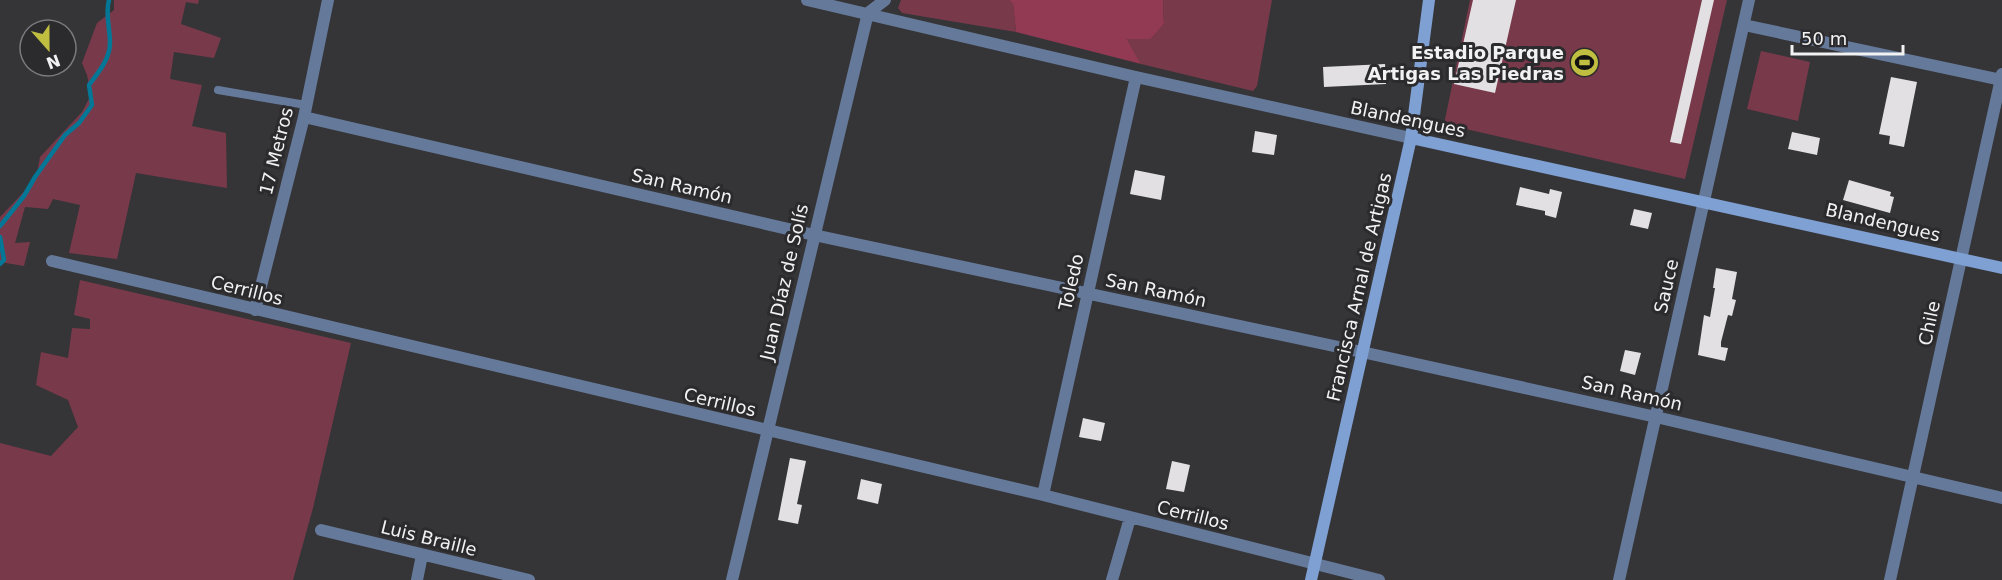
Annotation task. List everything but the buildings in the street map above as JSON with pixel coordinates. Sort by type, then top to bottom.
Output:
[{"type":"street","name":"17 Metros","points":[[255,310],[305,111],[328,0]]},
{"type":"street","name":"Blandengues","points":[[807,0],[1136,77],[2002,268]]},
{"type":"street","points":[[868,14],[885,0]]},
{"type":"street","name":"Francisca Arnal de Artigas","points":[[1311,580],[1411,138],[1429,0]]},
{"type":"street","name":"Sauce","points":[[1619,580],[1749,0]]},
{"type":"street","name":"Juan Díaz de Solís","points":[[732,580],[868,14]]},
{"type":"street","points":[[1744,25],[2001,77]]},
{"type":"street","name":"Toledo","points":[[1043,495],[1136,77]]},
{"type":"street","name":"Chile","points":[[1890,580],[2001,77]]},
{"type":"street","name":"San Ramón","points":[[305,111],[814,235],[1656,417],[2002,498]]},
{"type":"street","name":"Cerrillos","points":[[52,261],[1043,495],[1379,580]]},
{"type":"street","points":[[1112,580],[1130,518]]},
{"type":"street","name":"Luis Braille","points":[[321,530],[529,580]]},
{"type":"street","points":[[417,580],[423,555]]},
{"type":"lane","points":[[218,90],[305,111]]},
{"type":"shaded area","points":[[114,0],[199,0],[198,4],[186,2],[181,24],[221,38],[214,58],[174,52],[170,79],[202,85],[192,126],[226,133],[227,188],[136,173],[117,259],[69,253],[80,205],[53,199],[48,209],[25,207],[15,243],[30,242],[24,266],[0,262],[0,217],[36,179],[40,157],[82,112],[91,95],[82,63],[97,23],[114,10]]},
{"type":"shaded area","points":[[901,0],[1009,0],[1013,4],[1016,32],[902,13],[898,8]]},
{"type":"shaded area","points":[[1009,0],[1163,0],[1164,24],[1151,39],[1127,39],[1141,64],[1016,32],[1013,4]]},
{"type":"shaded area","points":[[1163,0],[1272,0],[1257,86],[1253,91],[1141,64],[1127,39],[1151,39],[1164,24]]},
{"type":"shaded area","name":"Estadio Parque Artigas Las Piedras","points":[[1470,0],[1727,0],[1685,179],[1444,124]]},
{"type":"shaded area","points":[[1761,51],[1810,62],[1798,121],[1747,109]]},
{"type":"shaded area","points":[[80,280],[351,343],[313,508],[293,580],[0,580],[0,443],[51,456],[78,427],[68,400],[36,385],[41,352],[68,358],[72,328],[90,329],[90,319],[74,315]]},
{"type":"waterway","points":[[0,226],[24,196],[65,135],[79,123],[92,105],[89,85],[103,66],[109,49],[107,11],[109,0]]},
{"type":"waterway","points":[[0,237],[4,260],[0,264]]},
{"type":"place","name":"Estadio Parque Artigas Las Piedras","points":[[1585,62]]}]
